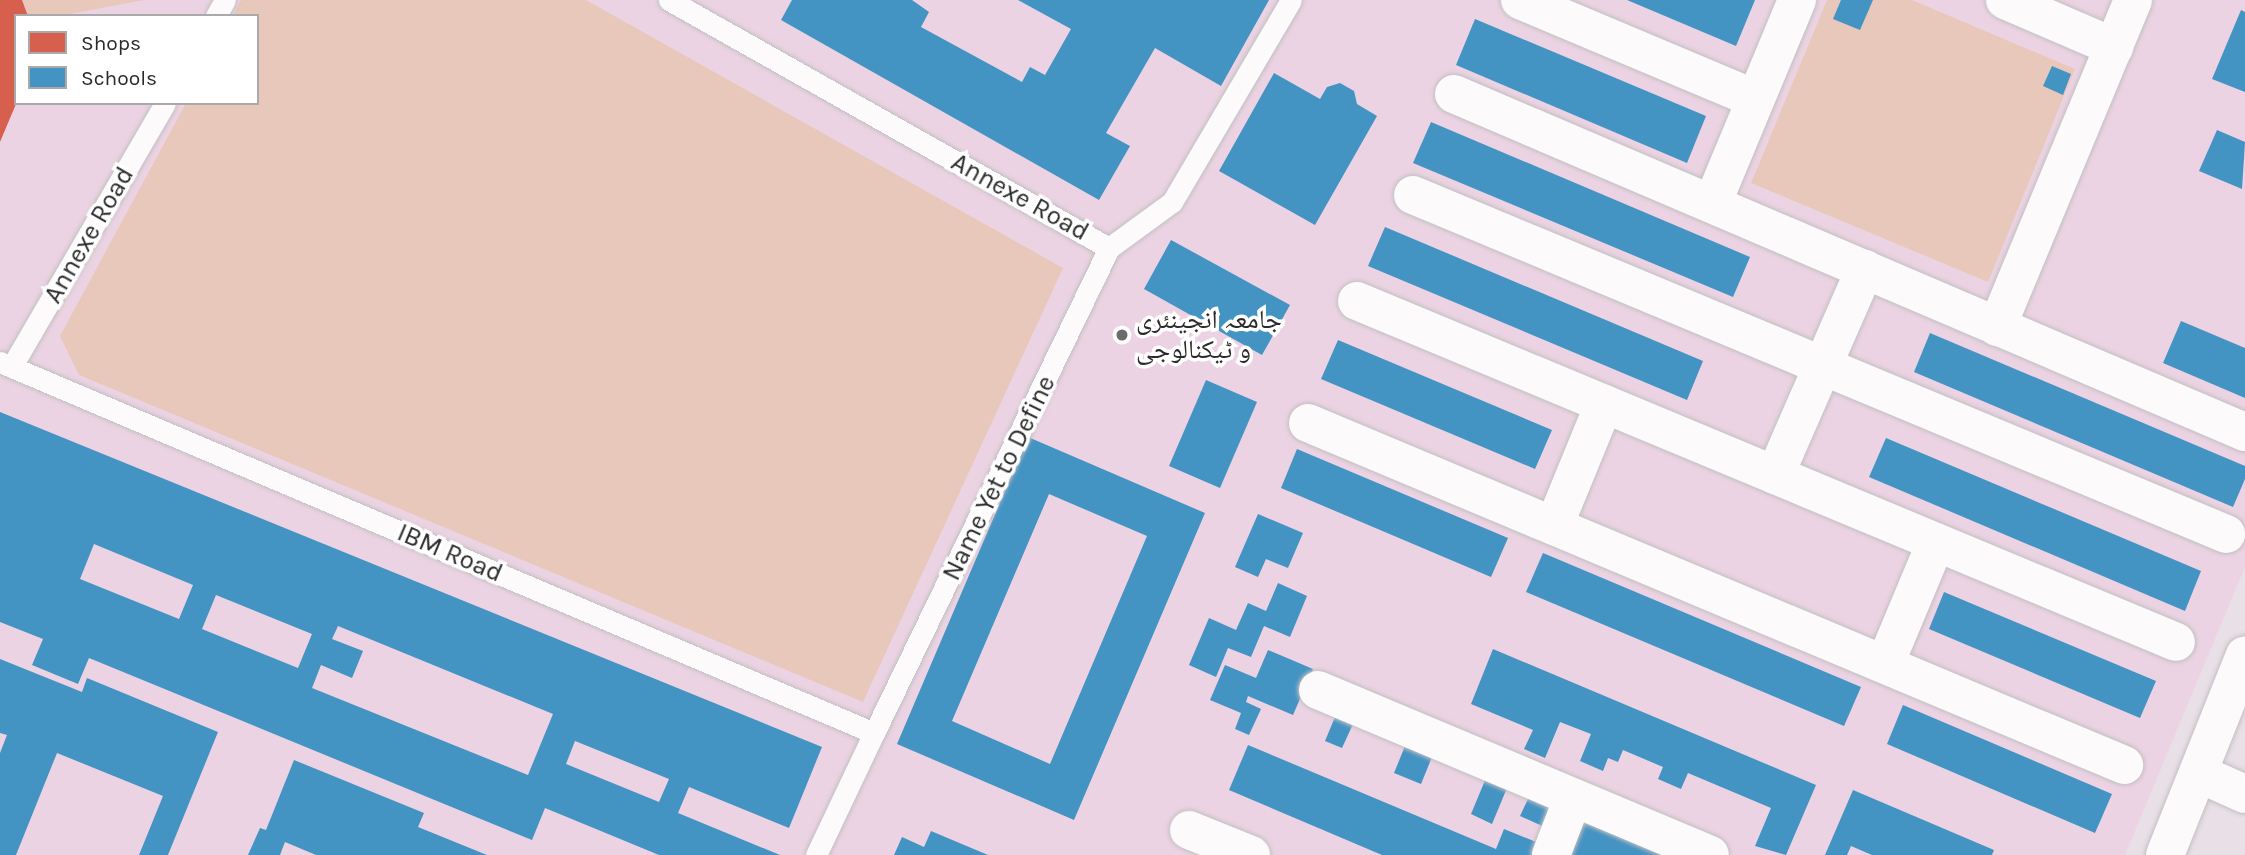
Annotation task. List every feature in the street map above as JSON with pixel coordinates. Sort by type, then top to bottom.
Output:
[{"type":"street","points":[[1520,0],[1755,99]]},
{"type":"street","points":[[1713,202],[1797,0]]},
{"type":"street","points":[[2005,0],[2114,47]]},
{"type":"street","points":[[1997,327],[2133,0]]},
{"type":"street","points":[[1454,94],[1713,202],[2245,432]]},
{"type":"street","points":[[1413,195],[2226,534]]},
{"type":"street","points":[[1775,475],[1864,269]]},
{"type":"street","points":[[1356,301],[2176,642]]},
{"type":"street","points":[[1554,526],[1604,404]]},
{"type":"street","points":[[1308,423],[2124,765]]},
{"type":"street","points":[[1885,664],[1936,542]]},
{"type":"street","points":[[2165,855],[2243,669]]},
{"type":"street","points":[[1318,690],[1710,855]]},
{"type":"street","points":[[2198,773],[2245,794]]},
{"type":"street","points":[[1550,855],[1573,798]]},
{"type":"street","points":[[1189,830],[1251,855]]},
{"type":"lane","name":"Annexe Road","points":[[669,0],[700,7],[1109,248],[1172,202],[1292,0]]},
{"type":"lane","name":"Annexe Road","points":[[6,364],[164,105]]},
{"type":"lane","name":"Name Yet to Define","points":[[874,733],[1109,248]]},
{"type":"lane","name":"IBM Road","points":[[6,364],[874,733]]},
{"type":"lane","points":[[816,855],[874,733]]},
{"type":"shaded area","name":"جامعہ انجینئری و ٹیکنالوجی","points":[[0,0],[2245,0],[2245,567],[2125,855],[0,855]]},
{"type":"shaded area","points":[[22,0],[144,0],[70,14],[27,14]]},
{"type":"shaded area","points":[[241,0],[586,0],[1063,268],[863,702],[79,375],[60,336],[185,105],[259,105],[259,14],[234,14]]},
{"type":"shaded area","points":[[1827,0],[1912,0],[2075,69],[1988,282],[1751,183]]},
{"type":"building: Shops","points":[[0,0],[22,0],[27,14],[14,14],[16,105],[0,142]]},
{"type":"building: Schools","points":[[792,0],[912,0],[929,12],[921,27],[1022,82],[1030,67],[1045,75],[1071,29],[1018,0],[1269,0],[1221,86],[1155,48],[1106,133],[1130,146],[1099,200],[781,20]]},
{"type":"building: Schools","points":[[1627,0],[1755,0],[1736,46]]},
{"type":"building: Schools","points":[[1841,0],[1873,0],[1860,30],[1833,19]]},
{"type":"building: Schools","points":[[2241,10],[2245,12],[2245,92],[2212,79]]},
{"type":"building: Schools","points":[[1475,19],[1706,116],[1687,163],[1456,65]]},
{"type":"building: Schools","points":[[2052,66],[2071,74],[2063,95],[2043,86]]},
{"type":"building: Schools","points":[[1274,73],[1320,99],[1327,87],[1340,83],[1354,91],[1357,104],[1377,116],[1315,225],[1219,171]]},
{"type":"building: Schools","points":[[1431,122],[1750,257],[1733,297],[1413,163]]},
{"type":"building: Schools","points":[[2217,130],[2245,142],[2242,189],[2199,171]]},
{"type":"building: Schools","points":[[1385,227],[1703,361],[1687,400],[1368,266]]},
{"type":"building: Schools","points":[[1171,240],[1290,305],[1262,355],[1144,289]]},
{"type":"building: Schools","points":[[2181,321],[2245,348],[2245,398],[2163,363]]},
{"type":"building: Schools","points":[[1930,333],[2245,466],[2245,479],[2233,507],[1914,372]]},
{"type":"building: Schools","points":[[1338,340],[1552,430],[1535,469],[1321,379]]},
{"type":"building: Schools","points":[[1206,380],[1257,402],[1220,488],[1169,466]]},
{"type":"building: Schools","points":[[0,412],[822,747],[789,828],[689,787],[678,813],[780,855],[659,855],[545,808],[532,840],[89,658],[78,684],[32,665],[43,639],[0,622]],"holes":[[[94,544],[193,585],[179,619],[80,579]],[[216,595],[312,634],[298,668],[202,629]],[[338,626],[553,714],[528,775],[312,688],[321,665],[352,678],[363,651],[332,639]],[[575,741],[669,779],[659,802],[566,764]]]},
{"type":"building: Schools","points":[[1028,437],[1205,513],[1074,820],[897,744]],"holes":[[[1049,494],[1147,536],[1050,764],[952,721]]]},
{"type":"building: Schools","points":[[1886,438],[2201,571],[2185,611],[1869,477]]},
{"type":"building: Schools","points":[[1297,449],[1508,538],[1491,577],[1281,488]]},
{"type":"building: Schools","points":[[1258,514],[1303,533],[1288,568],[1266,559],[1258,577],[1235,567]]},
{"type":"building: Schools","points":[[1543,553],[1861,687],[1844,726],[1526,592]]},
{"type":"building: Schools","points":[[1278,583],[1307,596],[1290,637],[1264,626],[1251,657],[1228,648],[1216,677],[1189,665],[1209,618],[1236,630],[1248,603],[1266,611]]},
{"type":"building: Schools","points":[[1944,592],[2156,681],[2140,718],[1929,629]]},
{"type":"building: Schools","points":[[1493,649],[1816,785],[1786,855],[1755,846],[1771,808],[1688,773],[1681,789],[1658,779],[1663,767],[1623,750],[1618,762],[1608,758],[1603,771],[1580,761],[1591,734],[1560,722],[1545,758],[1524,749],[1533,730],[1471,704]]},
{"type":"building: Schools","points":[[1268,650],[1313,669],[1293,715],[1248,696],[1246,702],[1261,709],[1249,735],[1235,729],[1241,713],[1210,700],[1225,665],[1256,678]]},
{"type":"building: Schools","points":[[0,659],[82,692],[87,678],[218,732],[168,855],[139,855],[163,796],[57,753],[16,855],[0,855],[0,753],[7,735],[0,733]]},
{"type":"building: Schools","points":[[1903,705],[2112,794],[2095,833],[1887,744]]},
{"type":"building: Schools","points":[[1335,717],[1353,724],[1342,748],[1325,741]]},
{"type":"building: Schools","points":[[1248,745],[1496,849],[1504,829],[1541,844],[1536,855],[1382,855],[1229,790]]},
{"type":"building: Schools","points":[[1405,746],[1432,757],[1421,784],[1394,773]]},
{"type":"building: Schools","points":[[294,760],[424,813],[418,827],[487,855],[316,855],[285,842],[280,855],[248,855],[260,828],[266,830]]},
{"type":"building: Schools","points":[[1486,778],[1507,788],[1492,824],[1471,814]]},
{"type":"building: Schools","points":[[1853,790],[1994,850],[1992,855],[1872,855],[1851,846],[1847,855],[1825,855]]},
{"type":"building: Schools","points":[[1529,797],[1557,809],[1549,829],[1520,816]]},
{"type":"building: Schools","points":[[1586,817],[1676,855],[1570,855]]},
{"type":"building: Schools","points":[[931,831],[988,855],[894,855],[902,837],[924,847]]},
{"type":"place","name":"جامعہ انجینئری و ٹیکنالوجی","points":[[1122,335]]}]
